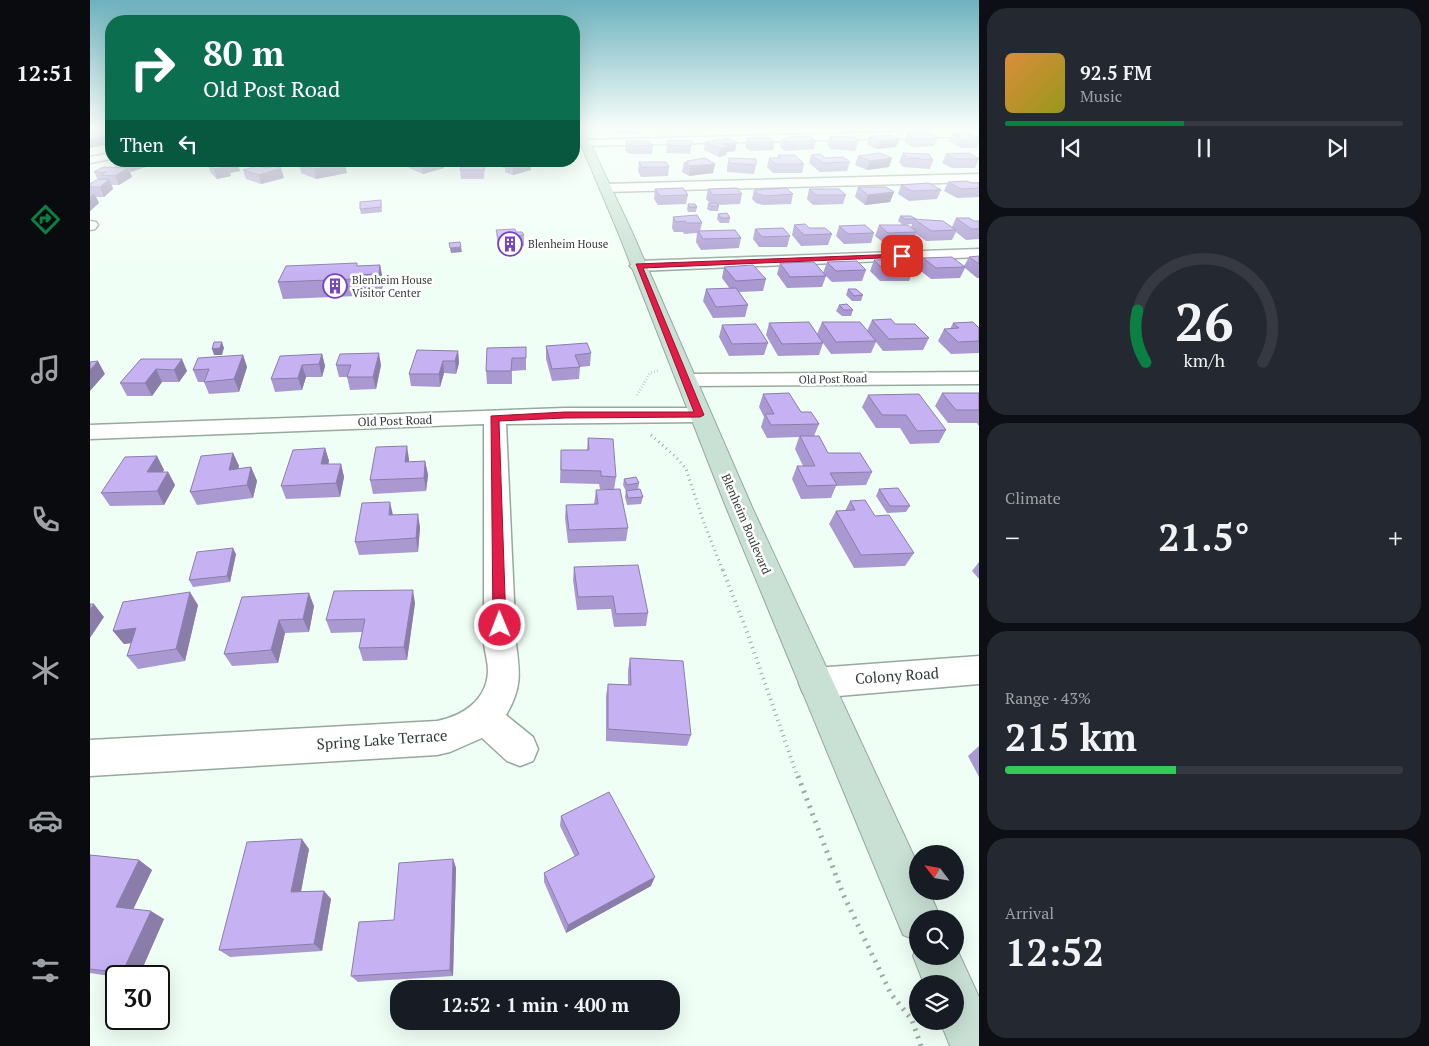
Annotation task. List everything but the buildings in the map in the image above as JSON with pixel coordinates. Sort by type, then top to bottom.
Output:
[{"type":"main road","name":"Blenheim Boulevard","points":[[601,177],[700,415],[915,910]]},
{"type":"main road","points":[[964,1020],[975,1046]]},
{"type":"street","points":[[606,188],[979,178]]},
{"type":"street","points":[[638,266],[979,253]]},
{"type":"street","name":"Old Post Road","points":[[687,380],[979,378]]},
{"type":"street","name":"Old Post Road","points":[[90,432],[495,418],[700,415]]},
{"type":"street","name":"Spring Lake Terrace","points":[[90,758],[437,738],[452,736],[484,718],[497,698],[504,670],[500,644],[495,418]]},
{"type":"street","name":"Colony Road","points":[[815,683],[979,670]]},
{"type":"street","points":[[484,718],[520,749]]},
{"type":"path","points":[[660,362],[664,369],[650,373],[639,390],[635,400],[638,415],[645,430],[686,469],[704,523],[746,629],[807,803],[843,894],[891,994],[912,1020],[922,1046]]},
{"type":"place","name":"Blenheim House","points":[[510,244]]},
{"type":"place","name":"Blenheim House Visitor Center","points":[[335,286]]},
{"type":"route","points":[[500,625],[495,418],[565,415],[700,415],[638,266],[902,256]]}]
